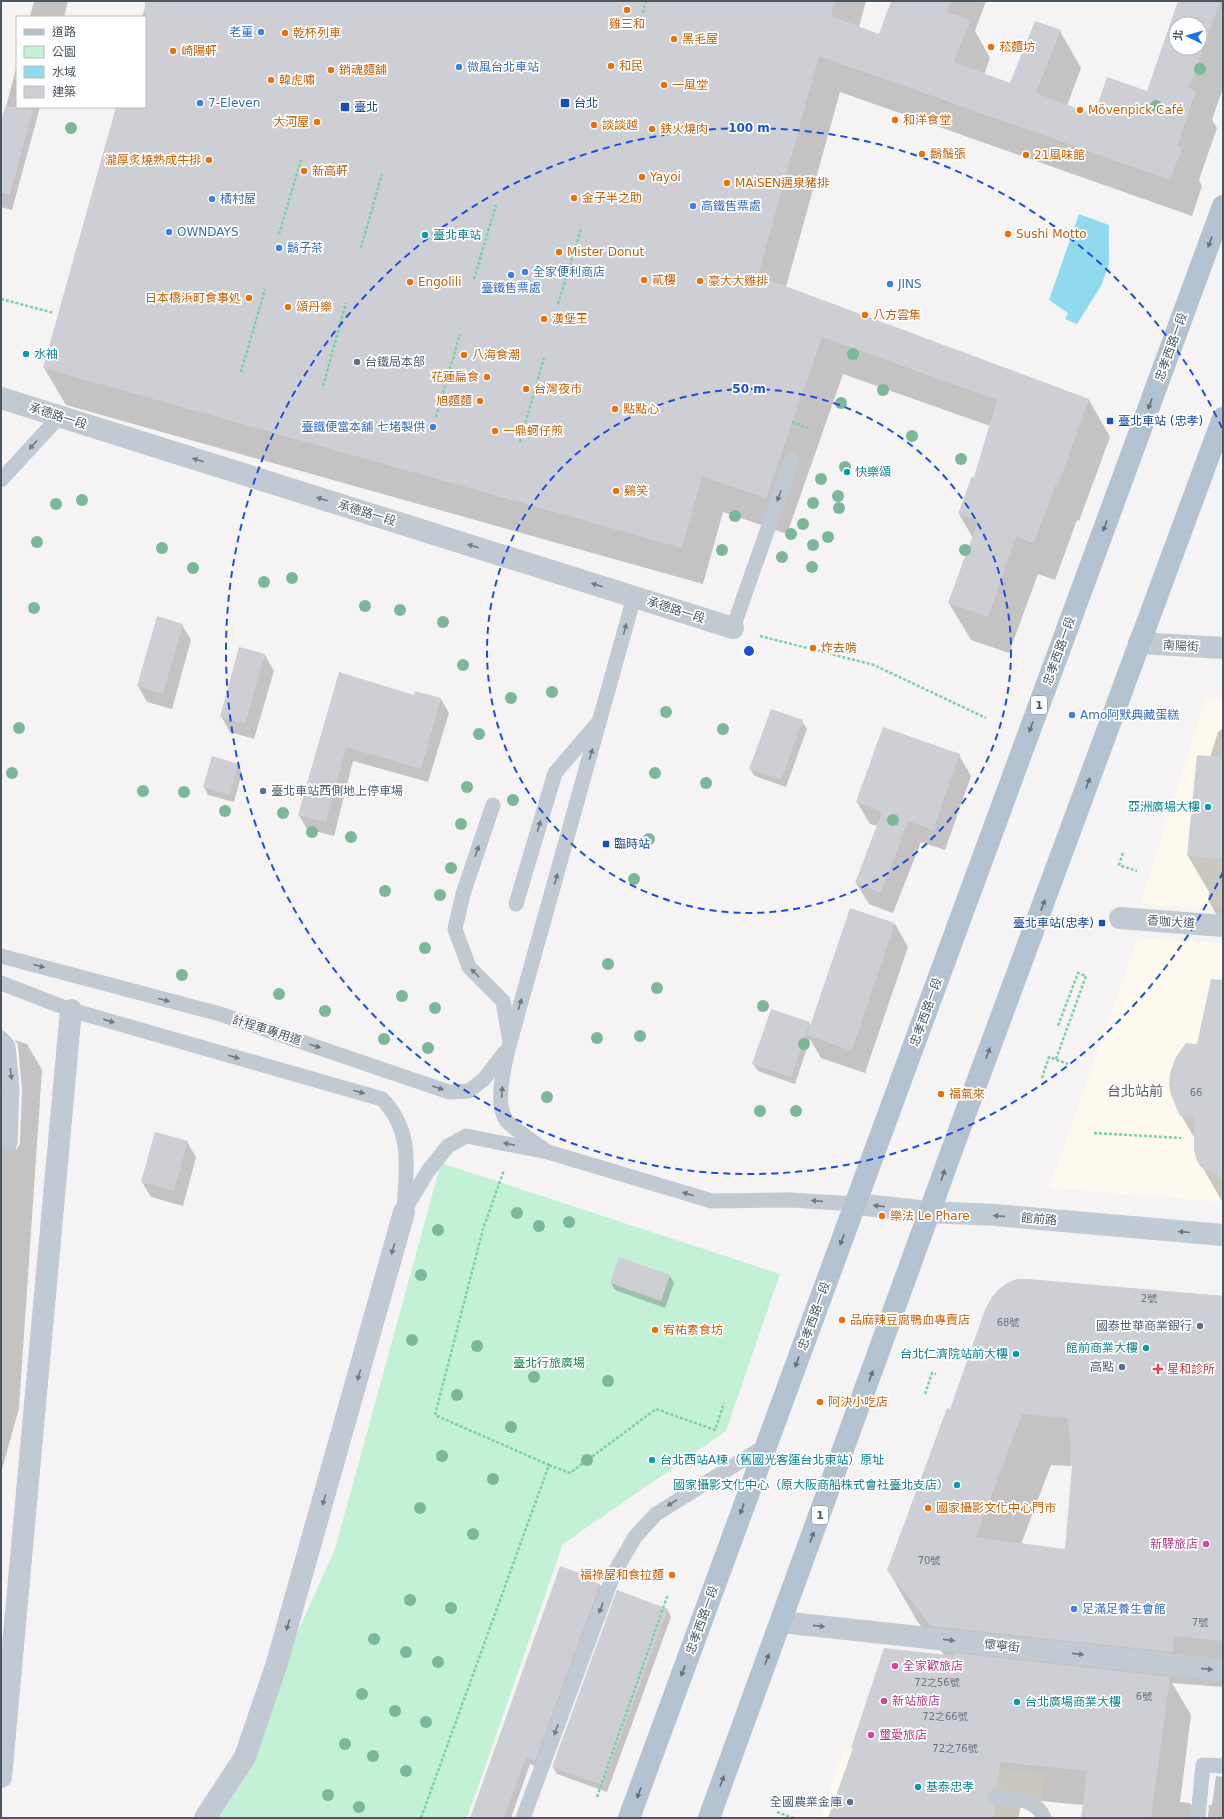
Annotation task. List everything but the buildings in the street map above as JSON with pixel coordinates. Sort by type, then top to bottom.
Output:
[{"type":"main road","name":"忠孝西路一段","points":[[630,1818],[765,1446],[856,1204],[1223,206]]},
{"type":"main road","name":"1","points":[[709,1818],[930,1212],[1223,418]]},
{"type":"street","name":"承德路一段","points":[[1,398],[733,628]]},
{"type":"street","name":"南陽街","points":[[1139,643],[1223,648]]},
{"type":"street","name":"香咖大道","points":[[1120,918],[1223,926]]},
{"type":"street","points":[[1,1777],[71,1010]]},
{"type":"street","name":"館前路","points":[[856,1204],[930,1212],[1003,1216],[1223,1235]]},
{"type":"street","points":[[205,1818],[244,1757],[277,1663],[404,1212]]},
{"type":"street","name":"懷寧街","points":[[781,1622],[1223,1670]]},
{"type":"lane","points":[[1,480],[59,417]]},
{"type":"lane","points":[[733,628],[792,460]]},
{"type":"lane","points":[[548,1152],[506,1121],[501,1105],[504,1070],[510,1042],[634,597]]},
{"type":"lane","points":[[516,904],[555,773],[601,719]]},
{"type":"lane","points":[[493,805],[463,894],[455,929],[469,967],[503,1000],[510,1042]]},
{"type":"lane","name":"計程車專用道","points":[[1,956],[220,1014],[449,1092],[469,1091],[484,1079],[504,1053],[510,1042]]},
{"type":"lane","points":[[1,983],[71,1010],[382,1099],[393,1110],[403,1131],[406,1154],[404,1212]]},
{"type":"lane","points":[[1,1038],[8,1046],[12,1089],[10,1143]]},
{"type":"lane","points":[[404,1212],[428,1172],[448,1146],[466,1136],[548,1152],[712,1201],[791,1200],[856,1204]]},
{"type":"lane","points":[[523,1818],[614,1573],[635,1537],[656,1514],[765,1446]]},
{"type":"lane","points":[[1198,1818],[1203,1765],[1223,1766]]},
{"type":"lane","points":[[996,1797],[1030,1802],[1037,1807],[1044,1818]]},
{"type":"path","points":[[643,12],[646,1]]},
{"type":"path","points":[[279,234],[301,160]]},
{"type":"path","points":[[361,248],[382,174]]},
{"type":"path","points":[[474,279],[496,205]]},
{"type":"path","points":[[558,304],[581,229]]},
{"type":"path","points":[[241,372],[265,289]]},
{"type":"path","points":[[1,299],[54,313]]},
{"type":"path","points":[[323,386],[346,303]]},
{"type":"path","points":[[436,417],[460,334]]},
{"type":"path","points":[[520,442],[544,358]]},
{"type":"path","points":[[792,422],[808,428]]},
{"type":"path","points":[[733,628],[874,665],[986,718]]},
{"type":"path","points":[[1123,853],[1118,865],[1137,872]]},
{"type":"path","points":[[1056,1060],[1086,976],[1078,973],[1058,1026]]},
{"type":"path","points":[[1042,1078],[1049,1057],[1068,1064]]},
{"type":"path","points":[[1094,1133],[1181,1138]]},
{"type":"path","points":[[506,1165],[483,1229],[435,1415],[570,1473],[656,1409],[715,1430],[724,1403]]},
{"type":"path","points":[[924,1394],[932,1372],[936,1374]]},
{"type":"path","points":[[421,1818],[549,1465]]},
{"type":"path","points":[[597,1798],[668,1594]]},
{"type":"path","points":[[777,1812],[793,1818]]},
{"type":"shaded area","name":"亞洲廣場大樓","points":[[1206,698],[1223,700],[1223,909],[1140,904]]},
{"type":"shaded area","points":[[1138,937],[1223,944],[1223,1202],[1049,1188]]},
{"type":"shaded area","name":"基泰忠孝","points":[[844,1750],[1044,1773],[1040,1818],[820,1818]]},
{"type":"green space","name":"臺北行旅廣場","points":[[441,1163],[780,1274],[726,1431],[563,1544],[467,1818],[193,1818],[252,1733],[335,1549]]},
{"type":"water","points":[[1079,214],[1109,225],[1109,264],[1101,286],[1077,324],[1065,319],[1068,313],[1049,300]]},
{"type":"place","name":"雞三和","points":[[627,10]]},
{"type":"place","name":"老董","points":[[261,32]]},
{"type":"place","name":"乾杯列車","points":[[285,33]]},
{"type":"place","name":"黑毛屋","points":[[674,39]]},
{"type":"place","name":"菘麵坊","points":[[991,47]]},
{"type":"place","name":"崎陽軒","points":[[173,51]]},
{"type":"place","name":"和民","points":[[611,66]]},
{"type":"place","name":"微風台北車站","points":[[459,67]]},
{"type":"place","name":"銷魂麵舖","points":[[331,70]]},
{"type":"place","name":"韓虎嘯","points":[[271,80]]},
{"type":"place","name":"一風堂","points":[[664,85]]},
{"type":"place","name":"7-Eleven","points":[[200,103]]},
{"type":"place","name":"台北","points":[[565,103]]},
{"type":"place","name":"臺北","points":[[345,107]]},
{"type":"place","name":"Mövenpick Café","points":[[1080,110]]},
{"type":"place","name":"和洋食堂","points":[[895,120]]},
{"type":"place","name":"大河屋","points":[[317,122]]},
{"type":"place","name":"談談越","points":[[594,125]]},
{"type":"place","name":"鉄火燒肉","points":[[652,129]]},
{"type":"place","name":"鬍鬚張","points":[[922,154]]},
{"type":"place","name":"21風味館","points":[[1026,155]]},
{"type":"place","name":"瀧厚炙燒熟成牛排","points":[[209,160]]},
{"type":"place","name":"新高軒","points":[[304,171]]},
{"type":"place","name":"Yayoi","points":[[642,177]]},
{"type":"place","name":"MAiSEN邁泉豬排","points":[[727,183]]},
{"type":"place","name":"金子半之助","points":[[574,198]]},
{"type":"place","name":"橘村屋","points":[[212,199]]},
{"type":"place","name":"高鐵售票處","points":[[693,206]]},
{"type":"place","name":"OWNDAYS","points":[[169,232]]},
{"type":"place","name":"Sushi Motto","points":[[1008,234]]},
{"type":"place","name":"臺北車站","points":[[425,235]]},
{"type":"place","name":"鬍子茶","points":[[279,248]]},
{"type":"place","name":"Mister Donut","points":[[559,252]]},
{"type":"place","name":"全家便利商店","points":[[525,272]]},
{"type":"place","name":"臺鐵售票處","points":[[511,275]]},
{"type":"place","name":"貳樓","points":[[644,280]]},
{"type":"place","name":"豪大大雞排","points":[[700,281]]},
{"type":"place","name":"Engolili","points":[[410,282]]},
{"type":"place","name":"JINS","points":[[890,284]]},
{"type":"place","name":"日本橋浜町食事処","points":[[249,298]]},
{"type":"place","name":"頌丹樂","points":[[288,307]]},
{"type":"place","name":"八方雲集","points":[[865,315]]},
{"type":"place","name":"漢堡王","points":[[544,319]]},
{"type":"place","name":"水袖","points":[[26,354]]},
{"type":"place","name":"八海食潮","points":[[464,355]]},
{"type":"place","name":"台鐵局本部","points":[[357,362]]},
{"type":"place","name":"花蓮扁食","points":[[487,377]]},
{"type":"place","name":"台灣夜市","points":[[526,389]]},
{"type":"place","name":"旭麵麵","points":[[480,401]]},
{"type":"place","name":"點點心","points":[[615,409]]},
{"type":"place","name":"臺北車站 (忠孝)","points":[[1110,421]]},
{"type":"place","name":"臺鐵便當本舖 七堵製供","points":[[433,427]]},
{"type":"place","name":"一鼎蚵仔煎","points":[[495,431]]},
{"type":"place","name":"快樂頌","points":[[847,472]]},
{"type":"place","name":"鷄笑","points":[[616,491]]},
{"type":"place","name":"炸去啃","points":[[813,648]]},
{"type":"place","name":"Amo阿默典藏蛋糕","points":[[1072,715]]},
{"type":"place","name":"臺北車站西側地上停車場","points":[[263,791]]},
{"type":"place","name":"亞洲廣場大樓","points":[[1208,807]]},
{"type":"place","name":"臨時站","points":[[606,844]]},
{"type":"place","name":"臺北車站(忠孝)","points":[[1102,923]]},
{"type":"place","name":"福氣來","points":[[941,1094]]},
{"type":"place","name":"樂法 Le Phare","points":[[882,1216]]},
{"type":"place","name":"品麻辣豆腐鴨血專賣店","points":[[842,1320]]},
{"type":"place","name":"國泰世華商業銀行","points":[[1200,1326]]},
{"type":"place","name":"宥祐素食坊","points":[[655,1330]]},
{"type":"place","name":"館前商業大樓","points":[[1146,1348]]},
{"type":"place","name":"台北仁濟院站前大樓","points":[[1016,1354]]},
{"type":"place","name":"高點","points":[[1122,1367]]},
{"type":"place","name":"星和診所","points":[[1158,1369]]},
{"type":"place","name":"阿決小吃店","points":[[820,1402]]},
{"type":"place","name":"台北西站A棟（舊國光客運台北東站）原址","points":[[652,1460]]},
{"type":"place","name":"國家攝影文化中心（原大阪商船株式會社臺北支店）","points":[[957,1485]]},
{"type":"place","name":"國家攝影文化中心門市","points":[[928,1508]]},
{"type":"place","name":"新驛旅店","points":[[1206,1544]]},
{"type":"place","name":"福祿屋和食拉麵","points":[[672,1575]]},
{"type":"place","name":"足滿足養生會館","points":[[1074,1609]]},
{"type":"place","name":"全家歡旅店","points":[[895,1666]]},
{"type":"place","name":"新站旅店","points":[[884,1701]]},
{"type":"place","name":"台北廣場商業大樓","points":[[1017,1702]]},
{"type":"place","name":"璽愛旅店","points":[[871,1735]]},
{"type":"place","name":"基泰忠孝","points":[[918,1787]]},
{"type":"place","name":"全國農業金庫","points":[[850,1802]]},
{"type":"district","name":"台北站前","points":[[1135,1091]]}]
